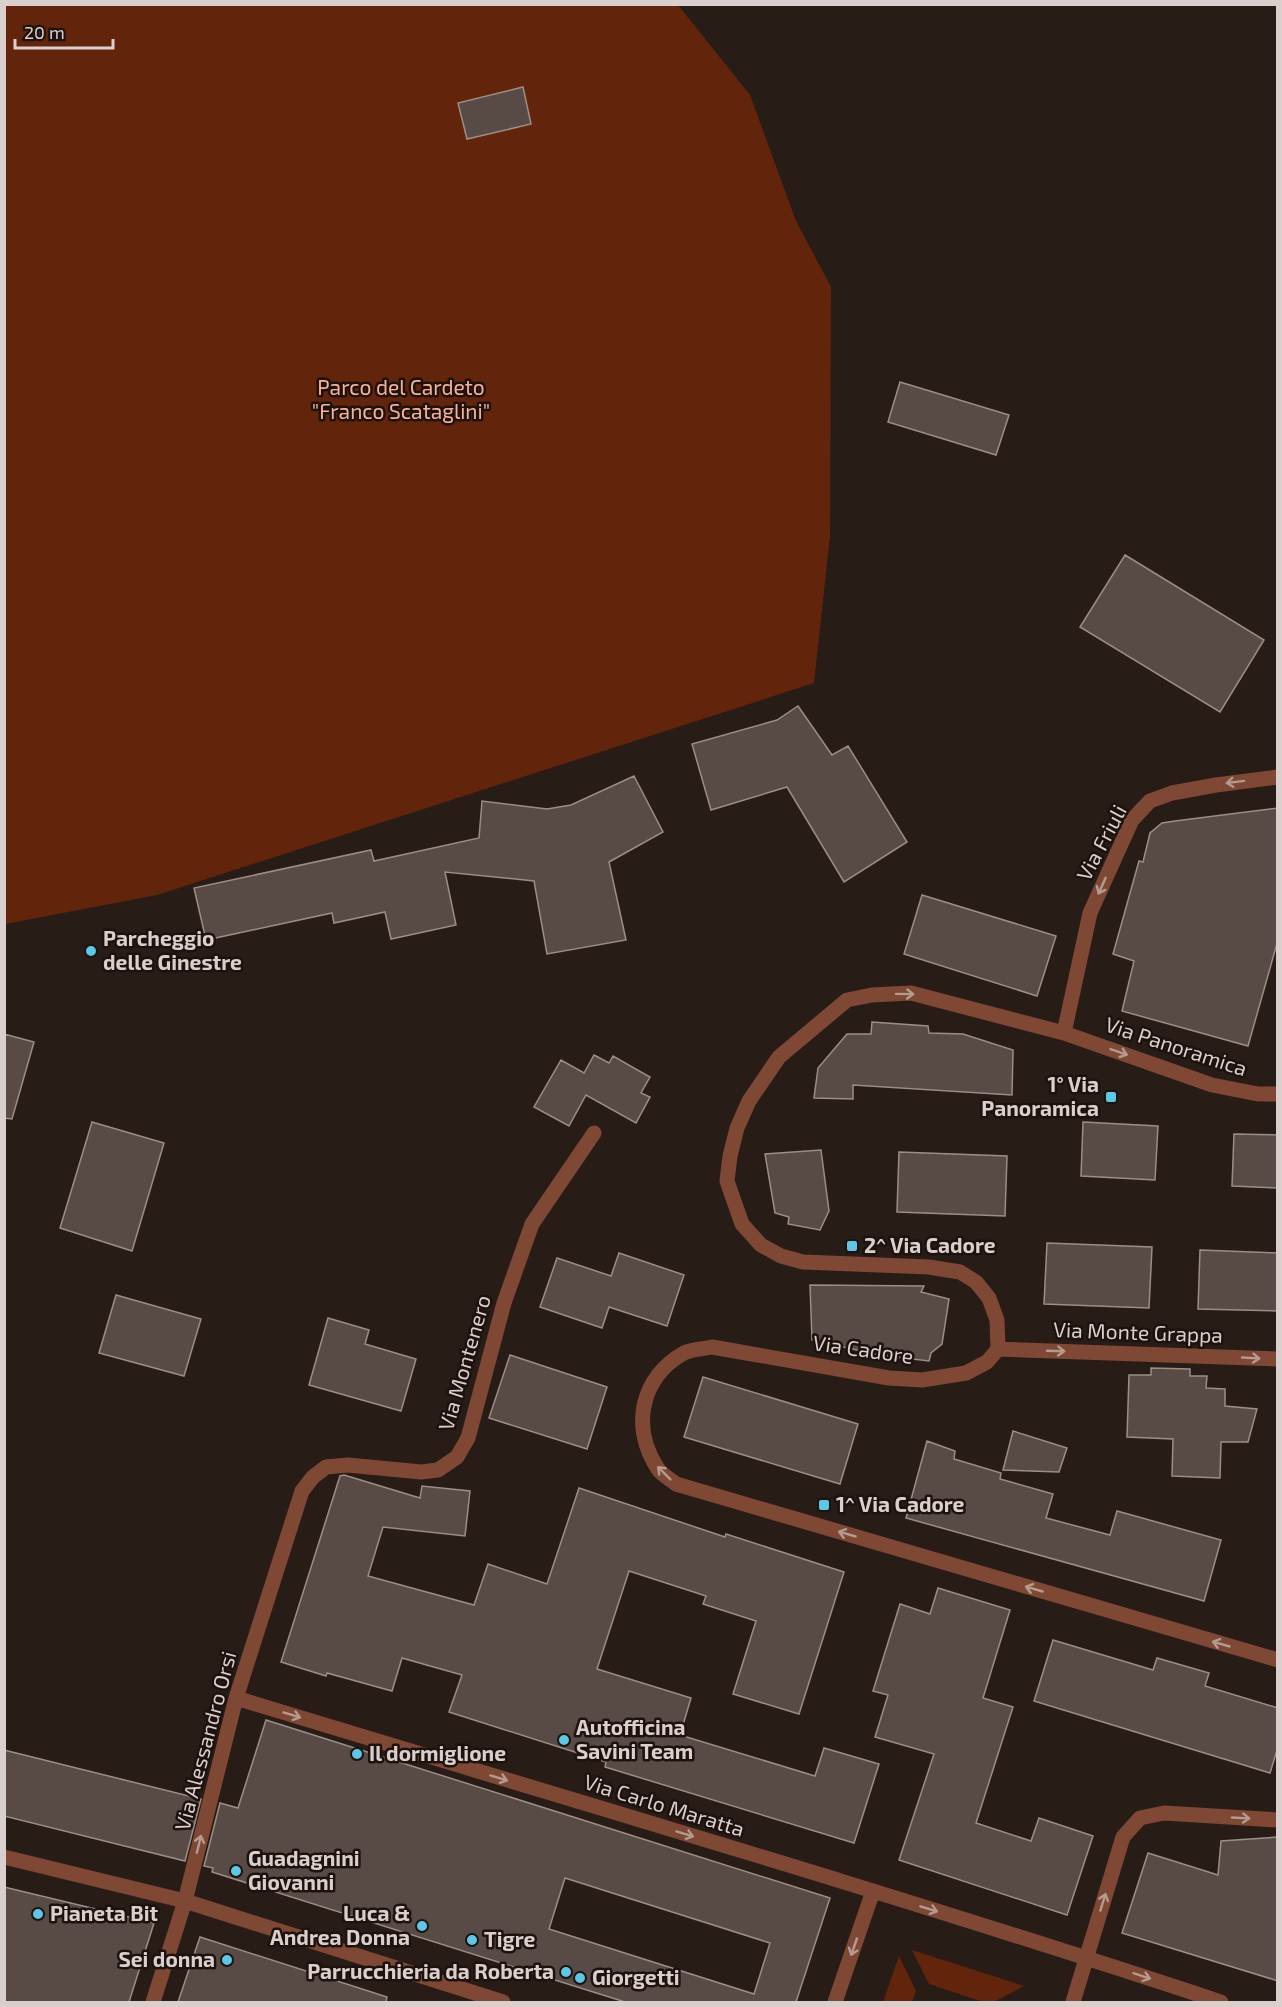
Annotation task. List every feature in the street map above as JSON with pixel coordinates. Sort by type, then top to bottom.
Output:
[{"type":"street","name":"Via Friuli","points":[[1064,1033],[1090,913],[1132,820],[1150,801],[1172,793],[1216,784],[1278,777]]},
{"type":"street","points":[[998,1349],[997,1320],[989,1298],[976,1282],[960,1272],[929,1267],[803,1262],[781,1256],[761,1245],[742,1224],[734,1206],[726,1181],[730,1156],[737,1128],[749,1101],[779,1058],[847,1000],[872,995],[911,993],[1064,1033]]},
{"type":"street","name":"Via Panoramica","points":[[1064,1033],[1212,1085],[1258,1094],[1278,1094]]},
{"type":"street","name":"Via Montenero","points":[[303,1491],[326,1467],[348,1465],[421,1472],[438,1470],[456,1457],[468,1438],[504,1303],[532,1224],[594,1133]]},
{"type":"street","name":"Via Cadore","points":[[998,1349],[987,1362],[966,1372],[922,1380],[889,1378],[712,1347],[687,1352],[664,1367],[652,1382],[645,1402],[643,1424],[646,1447],[660,1471],[676,1484],[1278,1660]]},
{"type":"street","name":"Via Monte Grappa","points":[[998,1349],[1278,1359]]},
{"type":"street","name":"Via Alessandro Orsi","points":[[153,2002],[185,1901],[236,1698],[303,1491]]},
{"type":"street","name":"Via Carlo Maratta","points":[[236,1698],[1086,1958]]},
{"type":"street","points":[[1073,2002],[1124,1837],[1140,1818],[1164,1813],[1278,1820]]},
{"type":"street","points":[[4,1857],[185,1901],[503,2002]]},
{"type":"street","points":[[835,2002],[873,1891]]},
{"type":"street","points":[[1086,1958],[1221,2002]]},
{"type":"green space","name":"Parco del Cardeto \"Franco Scataglini\"","points":[[5,5],[678,5],[750,95],[796,221],[831,287],[830,536],[814,683],[157,895],[5,924]]},
{"type":"green space","points":[[912,1950],[1024,1986],[994,2002],[983,2002],[929,1984]]},
{"type":"green space","points":[[899,1956],[916,1991],[912,2002],[883,2002]]},
{"type":"building","points":[[523,87],[531,124],[467,139],[458,103]]},
{"type":"building","points":[[900,382],[1009,415],[996,455],[888,422]]},
{"type":"building","points":[[1125,555],[1264,640],[1220,712],[1080,627]]},
{"type":"building","points":[[798,706],[832,755],[848,746],[907,842],[844,882],[787,787],[711,810],[692,744],[777,720]]},
{"type":"building","points":[[634,776],[663,832],[609,862],[626,940],[547,954],[534,881],[445,872],[456,925],[391,939],[385,912],[334,923],[332,913],[206,940],[194,888],[371,850],[374,861],[479,838],[482,801],[547,809],[571,805]]},
{"type":"building","points":[[1278,808],[1278,940],[1248,1046],[1122,1011],[1134,961],[1113,954],[1139,861],[1143,862],[1150,833],[1162,823]]},
{"type":"building","points":[[922,895],[1056,936],[1037,996],[904,954]]},
{"type":"building","points":[[872,1022],[928,1026],[929,1033],[963,1034],[1013,1050],[1012,1095],[853,1085],[853,1099],[814,1098],[818,1068],[847,1034],[871,1034]]},
{"type":"building","points":[[4,1034],[34,1042],[12,1119],[4,1118]]},
{"type":"building","points":[[594,1055],[609,1063],[613,1056],[650,1077],[641,1093],[650,1097],[636,1123],[586,1095],[569,1126],[534,1107],[561,1060],[584,1073]]},
{"type":"building","points":[[92,1122],[164,1143],[132,1251],[60,1228]]},
{"type":"building","points":[[1083,1122],[1158,1126],[1155,1180],[1081,1176]]},
{"type":"building","points":[[1234,1134],[1278,1135],[1278,1188],[1232,1186]]},
{"type":"building","points":[[821,1150],[829,1211],[820,1230],[788,1224],[789,1217],[775,1213],[765,1154]]},
{"type":"building","points":[[899,1152],[1007,1156],[1005,1216],[897,1212]]},
{"type":"building","points":[[1047,1243],[1152,1247],[1149,1308],[1044,1304]]},
{"type":"building","points":[[1200,1250],[1278,1253],[1278,1311],[1198,1309]]},
{"type":"building","points":[[619,1253],[684,1275],[667,1326],[609,1307],[602,1328],[540,1307],[557,1258],[611,1276]]},
{"type":"building","points":[[810,1285],[924,1286],[921,1292],[949,1299],[942,1344],[931,1353],[929,1361],[879,1355],[812,1340]]},
{"type":"building","points":[[116,1295],[201,1319],[184,1376],[99,1353]]},
{"type":"building","points":[[328,1318],[369,1330],[365,1344],[416,1359],[401,1411],[309,1385]]},
{"type":"building","points":[[510,1355],[607,1387],[587,1449],[489,1418]]},
{"type":"building","points":[[1151,1368],[1190,1369],[1190,1376],[1207,1376],[1206,1388],[1225,1389],[1225,1406],[1257,1409],[1248,1442],[1221,1442],[1220,1478],[1172,1476],[1173,1439],[1127,1437],[1129,1375],[1151,1375]]},
{"type":"building","points":[[703,1377],[858,1424],[840,1484],[684,1437]]},
{"type":"building","points":[[1013,1431],[1067,1448],[1059,1472],[1003,1470]]},
{"type":"building","points":[[927,1441],[955,1451],[954,1459],[1001,1473],[1000,1479],[1053,1494],[1046,1518],[1110,1535],[1117,1511],[1221,1540],[1204,1601],[906,1518]]},
{"type":"building","points":[[344,1475],[420,1498],[422,1486],[470,1491],[465,1536],[383,1527],[368,1576],[474,1605],[488,1564],[547,1584],[579,1488],[725,1537],[726,1534],[844,1572],[799,1714],[733,1694],[756,1621],[703,1604],[706,1596],[629,1571],[597,1669],[691,1698],[680,1735],[815,1776],[824,1748],[879,1764],[854,1843],[605,1767],[606,1762],[449,1712],[462,1675],[402,1658],[392,1691],[327,1673],[326,1676],[281,1662],[340,1476]]},
{"type":"building","points":[[938,1588],[1010,1610],[983,1698],[1013,1707],[976,1823],[1031,1841],[1039,1818],[1093,1836],[1067,1915],[899,1860],[934,1754],[875,1737],[888,1695],[873,1691],[900,1604],[930,1614]]},
{"type":"building","points":[[1053,1640],[1153,1670],[1157,1658],[1209,1673],[1205,1686],[1278,1708],[1278,1747],[1270,1773],[1034,1701]]},
{"type":"building","points":[[266,1720],[830,1898],[796,2002],[625,2002],[212,1872],[213,1868],[204,1866],[220,1803],[238,1808]],"holes":[[[565,1878],[770,1943],[754,1994],[549,1929]]]},
{"type":"building","points":[[4,1750],[201,1799],[185,1861],[4,1816]]},
{"type":"building","points":[[1278,1837],[1278,1981],[1122,1933],[1148,1853],[1218,1875],[1221,1841]]},
{"type":"building","points":[[4,1887],[154,1923],[129,2002],[4,2002]]},
{"type":"building","points":[[200,1937],[387,1997],[386,2002],[178,2002]]},
{"type":"place","name":"Parcheggio delle Ginestre","points":[[91,951]]},
{"type":"place","name":"1° Via Panoramica","points":[[1111,1097]]},
{"type":"place","name":"2^ Via Cadore","points":[[852,1246]]},
{"type":"place","name":"1^ Via Cadore","points":[[824,1505]]},
{"type":"place","name":"Autofficina Savini Team","points":[[564,1740]]},
{"type":"place","name":"Il dormiglione","points":[[357,1754]]},
{"type":"place","name":"Guadagnini Giovanni","points":[[236,1871]]},
{"type":"place","name":"Pianeta Bit","points":[[38,1914]]},
{"type":"place","name":"Luca & Andrea Donna","points":[[422,1926]]},
{"type":"place","name":"Tigre","points":[[472,1940]]},
{"type":"place","name":"Sei donna","points":[[227,1960]]},
{"type":"place","name":"Parrucchieria da Roberta","points":[[566,1972]]},
{"type":"place","name":"Giorgetti","points":[[580,1978]]}]
